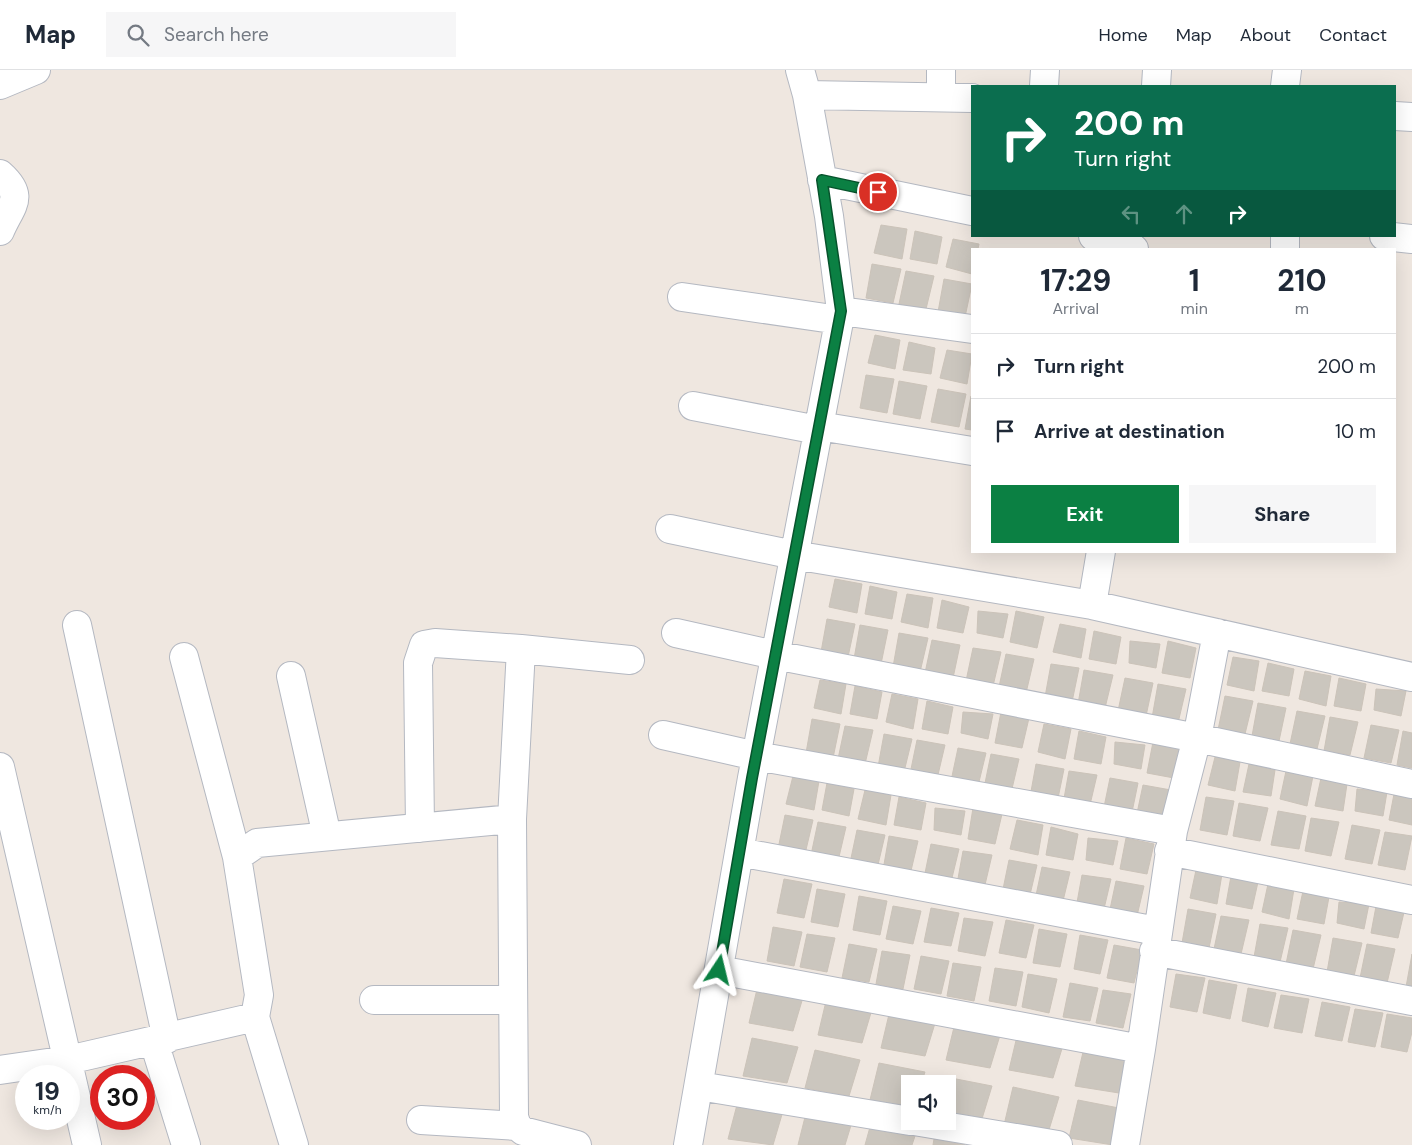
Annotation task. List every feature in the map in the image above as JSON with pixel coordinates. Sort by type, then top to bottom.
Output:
[{"type":"street","points":[[0,85],[36,70]]},
{"type":"street","points":[[941,70],[941,97]]},
{"type":"street","points":[[1044,85],[1045,70]]},
{"type":"street","points":[[1156,85],[1157,70]]},
{"type":"street","points":[[1285,85],[1287,70]]},
{"type":"street","points":[[688,1145],[756,756],[840,315],[822,180],[804,83],[941,97],[971,98]]},
{"type":"street","points":[[1396,116],[1412,117]]},
{"type":"street","points":[[0,174],[11,184],[16,194],[14,204],[0,231]]},
{"type":"street","points":[[822,180],[971,211]]},
{"type":"street","points":[[1097,237],[1128,244],[1134,248]]},
{"type":"street","points":[[1393,237],[1412,239]]},
{"type":"street","points":[[682,297],[971,329]]},
{"type":"street","points":[[693,406],[818,428],[971,451]]},
{"type":"street","points":[[670,529],[794,555],[1092,605],[1412,677]]},
{"type":"street","points":[[1092,605],[1102,553]]},
{"type":"street","points":[[77,625],[160,1040],[186,1145]]},
{"type":"street","points":[[676,633],[775,655],[1197,738],[1412,784]]},
{"type":"street","points":[[1125,1145],[1171,841],[1197,738],[1217,633]]},
{"type":"street","points":[[420,828],[418,663],[420,652],[424,645],[435,643],[521,649],[630,660]]},
{"type":"street","points":[[517,1126],[514,1117],[512,819],[521,649]]},
{"type":"street","points":[[184,658],[238,857],[259,995],[255,1017],[294,1145]]},
{"type":"street","points":[[291,676],[327,836]]},
{"type":"street","points":[[663,735],[756,756],[1171,841],[1412,900]]},
{"type":"street","points":[[0,767],[86,1145]]},
{"type":"street","points":[[238,857],[258,842],[512,819]]},
{"type":"street","points":[[739,852],[1155,941],[1412,1001]]},
{"type":"street","points":[[719,970],[1141,1049]]},
{"type":"street","points":[[374,1000],[513,1000]]},
{"type":"street","points":[[0,1070],[68,1060],[255,1017]]},
{"type":"street","points":[[699,1086],[901,1119]]},
{"type":"street","points":[[420,1120],[517,1126],[533,1134],[576,1145]]},
{"type":"street","points":[[956,1128],[1058,1145]]},
{"type":"building","points":[[881,225],[907,229],[902,259],[874,253]]},
{"type":"building","points":[[915,231],[942,237],[937,264],[910,259]]},
{"type":"building","points":[[953,239],[979,244],[978,248],[971,248],[971,274],[946,267]]},
{"type":"building","points":[[872,264],[901,269],[893,303],[866,298]]},
{"type":"building","points":[[906,271],[934,276],[926,309],[899,304]]},
{"type":"building","points":[[944,279],[971,284],[965,317],[938,312]]},
{"type":"building","points":[[875,335],[900,340],[895,369],[868,363]]},
{"type":"building","points":[[909,342],[935,348],[931,374],[903,370]]},
{"type":"building","points":[[947,350],[971,354],[967,384],[940,378]]},
{"type":"building","points":[[866,375],[894,379],[887,413],[860,408]]},
{"type":"building","points":[[899,381],[927,386],[920,419],[893,414]]},
{"type":"building","points":[[938,389],[966,394],[959,427],[931,422]]},
{"type":"building","points":[[971,396],[971,430],[965,429]]},
{"type":"building","points":[[835,579],[862,584],[857,613],[829,607]]},
{"type":"building","points":[[870,586],[897,592],[892,619],[865,614]]},
{"type":"building","points":[[907,594],[933,598],[928,628],[901,622]]},
{"type":"building","points":[[942,600],[969,607],[963,633],[937,628]]},
{"type":"building","points":[[978,611],[1008,614],[1003,638],[977,633]]},
{"type":"building","points":[[1016,611],[1044,617],[1037,648],[1010,642]]},
{"type":"building","points":[[827,619],[855,624],[848,657],[821,652]]},
{"type":"building","points":[[1060,624],[1086,629],[1081,658],[1053,652]]},
{"type":"building","points":[[860,625],[888,630],[881,664],[854,659]]},
{"type":"building","points":[[1094,631],[1121,637],[1116,664],[1089,659]]},
{"type":"building","points":[[899,633],[928,638],[920,672],[893,667]]},
{"type":"building","points":[[932,640],[960,645],[953,678],[925,673]]},
{"type":"building","points":[[1130,641],[1160,644],[1156,668],[1129,663]]},
{"type":"building","points":[[1168,641],[1196,648],[1190,678],[1162,673]]},
{"type":"building","points":[[973,648],[1001,652],[993,686],[966,681]]},
{"type":"building","points":[[1006,654],[1034,659],[1026,693],[999,687]]},
{"type":"building","points":[[1233,657],[1259,661],[1254,691],[1227,685]]},
{"type":"building","points":[[1268,663],[1294,669],[1289,696],[1262,691]]},
{"type":"building","points":[[1051,664],[1079,668],[1072,702],[1045,697]]},
{"type":"building","points":[[1084,670],[1113,675],[1105,708],[1078,704]]},
{"type":"building","points":[[1305,671],[1331,676],[1326,706],[1299,699]]},
{"type":"building","points":[[1125,678],[1153,683],[1146,716],[1118,711]]},
{"type":"building","points":[[1339,678],[1366,684],[1361,711],[1334,706]]},
{"type":"building","points":[[820,680],[846,684],[841,714],[814,708]]},
{"type":"building","points":[[1158,684],[1186,689],[1178,723],[1152,718]]},
{"type":"building","points":[[855,686],[882,692],[877,719],[850,714]]},
{"type":"building","points":[[1376,689],[1406,691],[1401,716],[1374,710]]},
{"type":"building","points":[[892,694],[918,699],[913,729],[886,722]]},
{"type":"building","points":[[1225,696],[1253,701],[1245,734],[1218,730]]},
{"type":"building","points":[[927,701],[953,707],[948,734],[922,729]]},
{"type":"building","points":[[1258,703],[1286,708],[1279,741],[1252,736]]},
{"type":"building","points":[[1297,711],[1325,716],[1317,749],[1290,744]]},
{"type":"building","points":[[963,712],[993,714],[988,739],[961,733]]},
{"type":"building","points":[[1001,712],[1029,718],[1022,748],[995,743]]},
{"type":"building","points":[[1330,717],[1358,722],[1350,755],[1324,751]]},
{"type":"building","points":[[812,719],[840,724],[833,758],[806,753]]},
{"type":"building","points":[[1044,724],[1071,729],[1065,759],[1038,752]]},
{"type":"building","points":[[1371,725],[1399,730],[1391,763],[1364,758]]},
{"type":"building","points":[[845,726],[873,730],[865,764],[838,759]]},
{"type":"building","points":[[1079,731],[1106,737],[1101,764],[1074,759]]},
{"type":"building","points":[[1403,731],[1412,733],[1412,768],[1397,765]]},
{"type":"building","points":[[884,734],[912,739],[904,772],[878,767]]},
{"type":"building","points":[[917,740],[945,745],[937,779],[910,774]]},
{"type":"building","points":[[1115,742],[1145,745],[1141,769],[1114,764]]},
{"type":"building","points":[[1153,742],[1181,749],[1174,778],[1147,773]]},
{"type":"building","points":[[958,748],[986,753],[978,786],[951,781]]},
{"type":"building","points":[[991,754],[1019,759],[1011,793],[984,788]]},
{"type":"building","points":[[1215,757],[1240,762],[1235,791],[1208,785]]},
{"type":"building","points":[[1036,764],[1064,769],[1057,803],[1030,797]]},
{"type":"building","points":[[1249,764],[1275,770],[1271,796],[1243,792]]},
{"type":"building","points":[[1069,771],[1097,775],[1089,809],[1063,804]]},
{"type":"building","points":[[1286,771],[1313,776],[1307,806],[1280,799]]},
{"type":"building","points":[[793,776],[819,781],[814,810],[786,804]]},
{"type":"building","points":[[1110,778],[1138,783],[1131,817],[1103,812]]},
{"type":"building","points":[[1321,778],[1347,784],[1343,811],[1315,806]]},
{"type":"building","points":[[827,783],[854,789],[849,816],[822,810]]},
{"type":"building","points":[[1143,785],[1171,790],[1163,823],[1136,818]]},
{"type":"building","points":[[1357,789],[1387,792],[1383,816],[1355,811]]},
{"type":"building","points":[[1395,789],[1412,793],[1412,825],[1389,820]]},
{"type":"building","points":[[865,790],[891,795],[886,825],[858,819]]},
{"type":"building","points":[[899,797],[926,803],[921,830],[894,825]]},
{"type":"building","points":[[1206,797],[1234,801],[1227,835],[1200,830]]},
{"type":"building","points":[[1239,803],[1268,808],[1260,841],[1233,836]]},
{"type":"building","points":[[935,808],[965,811],[961,835],[934,830]]},
{"type":"building","points":[[973,808],[1002,814],[995,844],[968,839]]},
{"type":"building","points":[[1278,811],[1306,816],[1299,849],[1271,845]]},
{"type":"building","points":[[785,815],[813,820],[805,854],[778,849]]},
{"type":"building","points":[[1311,818],[1339,822],[1331,856],[1305,851]]},
{"type":"building","points":[[1017,820],[1043,825],[1038,855],[1010,849]]},
{"type":"building","points":[[818,822],[846,827],[838,861],[811,855]]},
{"type":"building","points":[[1352,825],[1380,830],[1372,864],[1345,859]]},
{"type":"building","points":[[1051,827],[1078,834],[1073,860],[1046,855]]},
{"type":"building","points":[[857,830],[885,835],[877,869],[850,863]]},
{"type":"building","points":[[1385,832],[1412,836],[1405,870],[1378,865]]},
{"type":"building","points":[[889,836],[918,841],[910,875],[883,870]]},
{"type":"building","points":[[1088,838],[1118,841],[1113,865],[1086,860]]},
{"type":"building","points":[[1126,838],[1154,844],[1147,874],[1120,869]]},
{"type":"building","points":[[931,844],[959,849],[951,882],[924,878]]},
{"type":"building","points":[[963,851],[992,855],[984,889],[957,884]]},
{"type":"building","points":[[1009,860],[1037,865],[1029,899],[1002,894]]},
{"type":"building","points":[[1042,867],[1070,872],[1062,905],[1035,900]]},
{"type":"building","points":[[1196,870],[1222,874],[1217,904],[1190,898]]},
{"type":"building","points":[[1082,875],[1111,879],[1103,913],[1076,908]]},
{"type":"building","points":[[1231,876],[1258,882],[1252,909],[1226,904]]},
{"type":"building","points":[[784,879],[812,884],[804,918],[777,913]]},
{"type":"building","points":[[1116,881],[1144,886],[1136,920],[1109,914]]},
{"type":"building","points":[[1268,884],[1294,889],[1289,919],[1262,912]]},
{"type":"building","points":[[817,889],[845,894],[838,927],[811,922]]},
{"type":"building","points":[[1303,891],[1329,897],[1324,924],[1297,919]]},
{"type":"building","points":[[859,896],[887,901],[880,935],[853,930]]},
{"type":"building","points":[[1377,901],[1405,908],[1398,938],[1371,933]]},
{"type":"building","points":[[1339,902],[1369,904],[1364,929],[1337,923]]},
{"type":"building","points":[[893,906],[921,911],[913,944],[886,939]]},
{"type":"building","points":[[931,908],[959,913],[951,946],[924,942]]},
{"type":"building","points":[[1188,909],[1216,914],[1209,948],[1182,943]]},
{"type":"building","points":[[1221,916],[1249,920],[1241,954],[1214,949]]},
{"type":"building","points":[[964,918],[993,922],[985,956],[958,951]]},
{"type":"building","points":[[1006,920],[1034,925],[1026,958],[999,953]]},
{"type":"building","points":[[1260,924],[1288,928],[1280,962],[1254,957]]},
{"type":"building","points":[[773,927],[802,932],[794,966],[767,961]]},
{"type":"building","points":[[1039,929],[1067,934],[1060,967],[1033,963]]},
{"type":"building","points":[[1293,930],[1321,935],[1313,969],[1286,964]]},
{"type":"building","points":[[807,934],[835,938],[827,972],[800,967]]},
{"type":"building","points":[[1080,935],[1108,940],[1100,974],[1074,969]]},
{"type":"building","points":[[1333,938],[1362,943],[1354,976],[1327,972]]},
{"type":"building","points":[[849,944],[877,949],[869,982],[842,978]]},
{"type":"building","points":[[1367,944],[1395,949],[1387,983],[1360,978]]},
{"type":"building","points":[[1114,945],[1142,950],[1134,983],[1107,978]]},
{"type":"building","points":[[882,951],[910,955],[903,989],[876,984]]},
{"type":"building","points":[[1412,954],[1412,989],[1406,987]]},
{"type":"building","points":[[921,956],[949,961],[941,994],[914,989]]},
{"type":"building","points":[[953,963],[981,967],[974,1001],[947,996]]},
{"type":"building","points":[[995,968],[1023,972],[1016,1006],[989,1001]]},
{"type":"building","points":[[1028,974],[1057,979],[1049,1013],[1022,1007]]},
{"type":"building","points":[[1176,974],[1205,978],[1197,1012],[1170,1007]]},
{"type":"building","points":[[1209,980],[1237,985],[1230,1019],[1203,1013]]},
{"type":"building","points":[[1070,983],[1098,988],[1090,1021],[1063,1017]]},
{"type":"building","points":[[758,985],[804,994],[793,1031],[749,1023]]},
{"type":"building","points":[[1248,988],[1276,993],[1268,1027],[1242,1021]]},
{"type":"building","points":[[1103,990],[1131,994],[1123,1028],[1096,1023]]},
{"type":"building","points":[[1281,995],[1309,999],[1302,1033],[1274,1028]]},
{"type":"building","points":[[827,997],[873,1006],[862,1043],[818,1035]]},
{"type":"building","points":[[1322,1002],[1350,1007],[1342,1041],[1315,1036]]},
{"type":"building","points":[[1355,1009],[1383,1013],[1375,1047],[1348,1042]]},
{"type":"building","points":[[890,1010],[936,1020],[925,1056],[881,1048]]},
{"type":"building","points":[[1387,1014],[1412,1018],[1412,1032],[1407,1052],[1381,1047]]},
{"type":"building","points":[[955,1023],[1001,1032],[990,1068],[946,1060]]},
{"type":"building","points":[[1018,1032],[1064,1042],[1053,1078],[1009,1070]]},
{"type":"building","points":[[752,1038],[798,1047],[787,1083],[743,1076]]},
{"type":"building","points":[[1084,1048],[1129,1057],[1119,1093],[1075,1086]]},
{"type":"building","points":[[815,1050],[860,1060],[849,1096],[805,1088]]},
{"type":"building","points":[[879,1063],[925,1072],[924,1075],[901,1075],[901,1106],[870,1100]]},
{"type":"building","points":[[956,1079],[992,1086],[981,1122],[956,1117]]},
{"type":"building","points":[[1013,1087],[1059,1097],[1048,1133],[1004,1125]]},
{"type":"building","points":[[1078,1100],[1124,1109],[1113,1145],[1069,1138]]},
{"type":"building","points":[[738,1101],[783,1111],[773,1145],[728,1139]]},
{"type":"building","points":[[806,1113],[852,1122],[845,1145],[798,1145]]},
{"type":"building","points":[[870,1127],[915,1136],[912,1145],[865,1145]]},
{"type":"building","points":[[934,1139],[965,1145],[933,1145]]},
{"type":"route","points":[[719,970],[752,778],[841,311],[829,216],[822,180],[878,192]]}]
